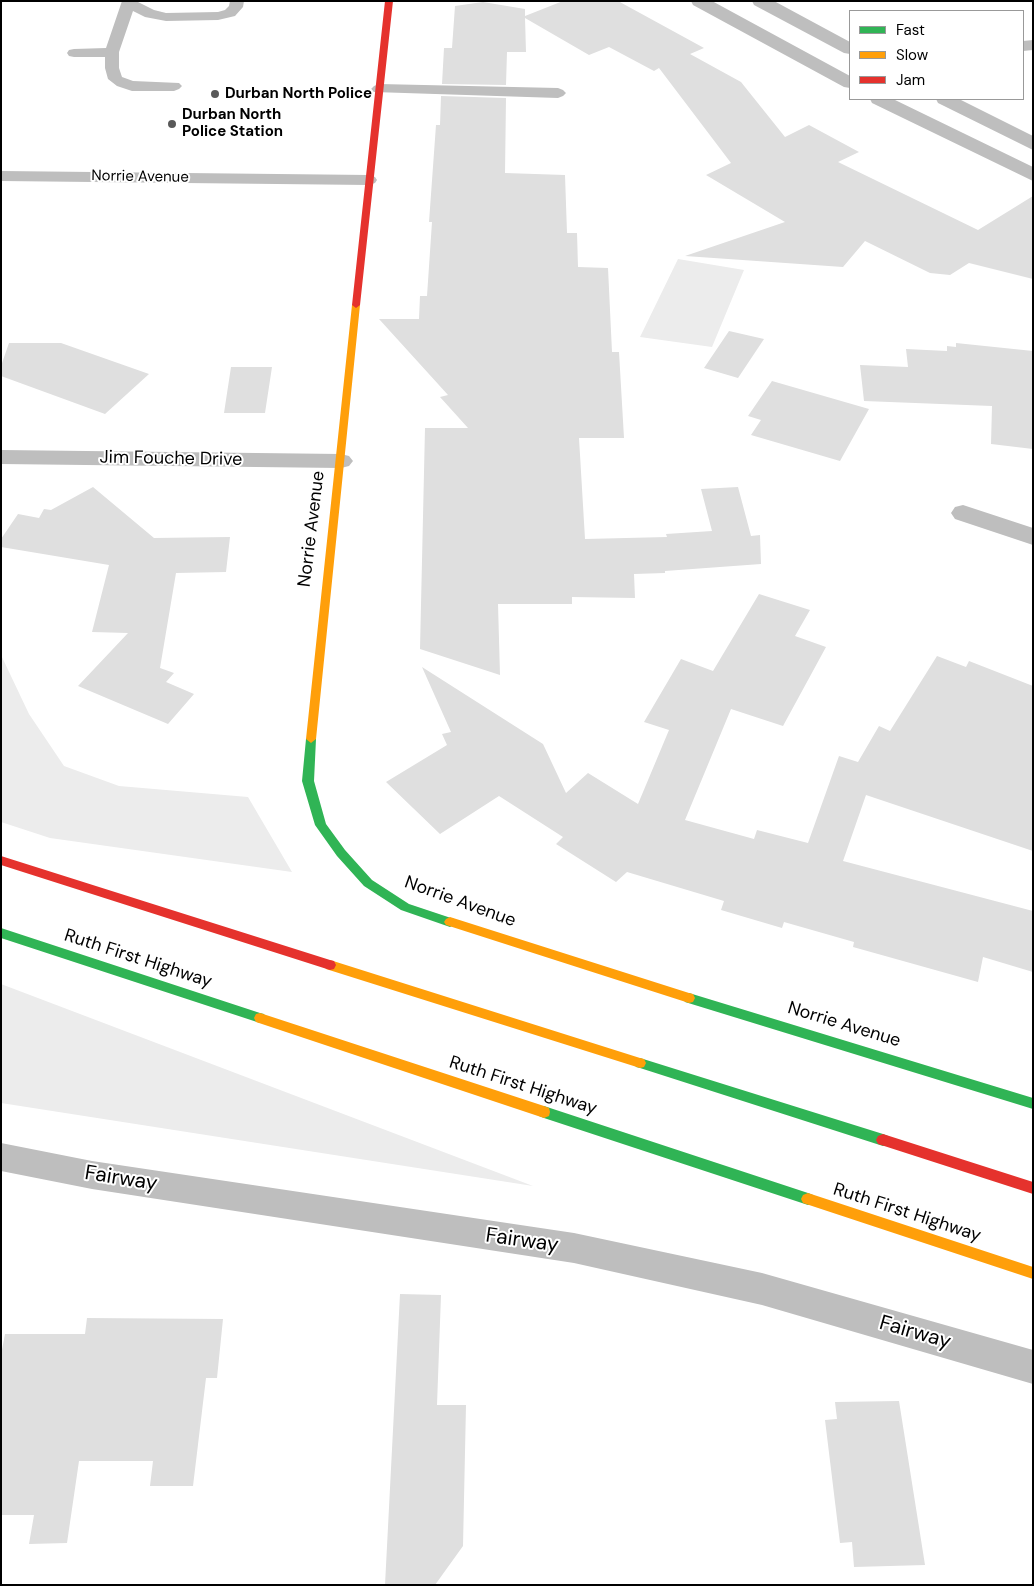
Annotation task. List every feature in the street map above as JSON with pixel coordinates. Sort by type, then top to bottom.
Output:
[{"type":"main road","name":"Norrie Avenue","points":[[388,1],[341,460],[326,585],[308,781],[321,825],[340,852],[368,883],[405,907],[480,933],[1033,1104]]},
{"type":"main road","points":[[1,860],[1033,1188]]},
{"type":"main road","name":"Ruth First Highway","points":[[1,933],[1033,1273]]},
{"type":"street","points":[[699,1],[849,82]]},
{"type":"street","points":[[760,1],[849,48]]},
{"type":"street","points":[[881,100],[1033,175]]},
{"type":"street","points":[[947,100],[1033,144]]},
{"type":"street","name":"Jim Fouche Drive","points":[[1,457],[341,460]]},
{"type":"street","points":[[963,513],[1033,537]]},
{"type":"street","name":"Fairway","points":[[1,1157],[92,1175],[574,1248],[762,1289],[1033,1367]]},
{"type":"lane","points":[[174,86],[132,86],[122,83],[115,78],[112,68],[112,52],[128,3],[150,14],[166,17],[195,17],[218,16],[230,12],[236,7],[237,1]]},
{"type":"lane","points":[[74,53],[112,52]]},
{"type":"lane","points":[[379,89],[558,93]]},
{"type":"lane","name":"Norrie Avenue","points":[[1,176],[369,180]]},
{"type":"shaded area","points":[[678,259],[744,270],[712,347],[640,337]]},
{"type":"shaded area","points":[[1,655],[29,714],[64,766],[119,786],[248,797],[292,872],[50,838],[1,822]]},
{"type":"shaded area","points":[[1,984],[533,1186],[1,1103]]},
{"type":"building","points":[[563,1],[618,1],[704,48],[690,54],[741,82],[785,137],[809,125],[859,152],[838,162],[978,230],[1033,196],[1033,279],[969,263],[950,275],[930,273],[865,241],[843,267],[685,256],[785,222],[706,175],[731,163],[659,68],[654,71],[609,47],[589,55],[525,18],[526,52],[507,52],[506,85],[442,84],[444,48],[452,48],[455,6],[483,2],[525,9],[525,16]]},
{"type":"building","points":[[441,96],[506,98],[505,173],[565,175],[567,233],[577,233],[578,267],[608,268],[612,352],[619,352],[624,438],[579,438],[585,539],[667,537],[666,534],[712,531],[701,489],[738,487],[751,536],[760,535],[761,564],[634,574],[635,598],[572,597],[572,604],[498,604],[500,675],[420,649],[425,428],[468,428],[440,397],[448,395],[379,319],[419,319],[420,296],[427,296],[432,222],[429,222],[436,125],[440,125]]},
{"type":"building","points":[[729,331],[764,339],[738,378],[704,368]]},
{"type":"building","points":[[9,343],[61,343],[149,374],[105,414],[1,376],[1,366]]},
{"type":"building","points":[[956,343],[1033,351],[1033,449],[991,444],[992,406],[864,401],[860,365],[908,367],[906,349],[947,351],[947,346],[956,347]]},
{"type":"building","points":[[231,367],[272,367],[265,413],[224,413]]},
{"type":"building","points":[[772,381],[869,409],[840,461],[751,435],[761,420],[748,416]]},
{"type":"building","points":[[93,487],[154,538],[230,537],[226,572],[176,573],[160,668],[174,673],[166,682],[194,694],[168,724],[78,686],[128,633],[92,632],[109,565],[1,547],[1,539],[18,514],[39,518],[44,509],[51,510]]},
{"type":"building","points":[[759,594],[810,610],[795,636],[826,647],[783,726],[731,709],[685,820],[754,839],[757,830],[808,843],[839,756],[858,762],[879,726],[890,731],[937,656],[966,667],[969,661],[1033,686],[1033,851],[866,795],[843,861],[1033,911],[1033,972],[983,957],[978,982],[853,947],[854,942],[784,922],[782,928],[721,910],[724,901],[627,872],[616,882],[556,844],[563,837],[499,796],[440,834],[386,782],[447,745],[442,734],[451,732],[422,667],[543,744],[566,793],[588,773],[638,804],[669,730],[644,722],[681,659],[713,671]]},
{"type":"building","points":[[400,1294],[441,1295],[437,1405],[466,1405],[463,1546],[435,1585],[385,1585]]},
{"type":"building","points":[[87,1318],[223,1319],[217,1378],[206,1378],[193,1486],[150,1486],[153,1461],[79,1461],[67,1543],[29,1544],[34,1515],[1,1515],[1,1355],[5,1334],[85,1334]]},
{"type":"building","points":[[899,1401],[925,1565],[854,1567],[852,1542],[840,1543],[825,1420],[837,1419],[835,1402]]},
{"type":"traffic: fast","points":[[311,739],[308,781],[321,825],[341,853],[368,883],[405,907],[450,922]]},
{"type":"traffic: fast","points":[[1,933],[260,1018]]},
{"type":"traffic: fast","points":[[689,998],[1033,1104]]},
{"type":"traffic: fast","points":[[640,1063],[883,1140]]},
{"type":"traffic: fast","points":[[544,1112],[808,1199]]},
{"type":"traffic: slow","points":[[311,739],[356,305]]},
{"type":"traffic: slow","points":[[450,922],[689,998]]},
{"type":"traffic: slow","points":[[330,965],[640,1063]]},
{"type":"traffic: slow","points":[[260,1018],[544,1112]]},
{"type":"traffic: slow","points":[[808,1199],[1033,1273]]},
{"type":"traffic: jam","points":[[356,305],[389,1]]},
{"type":"traffic: jam","points":[[1,860],[330,965]]},
{"type":"traffic: jam","points":[[883,1140],[1033,1188]]},
{"type":"place","name":"Durban North Police","points":[[215,94]]},
{"type":"place","name":"Durban North Police Station","points":[[172,124]]}]
